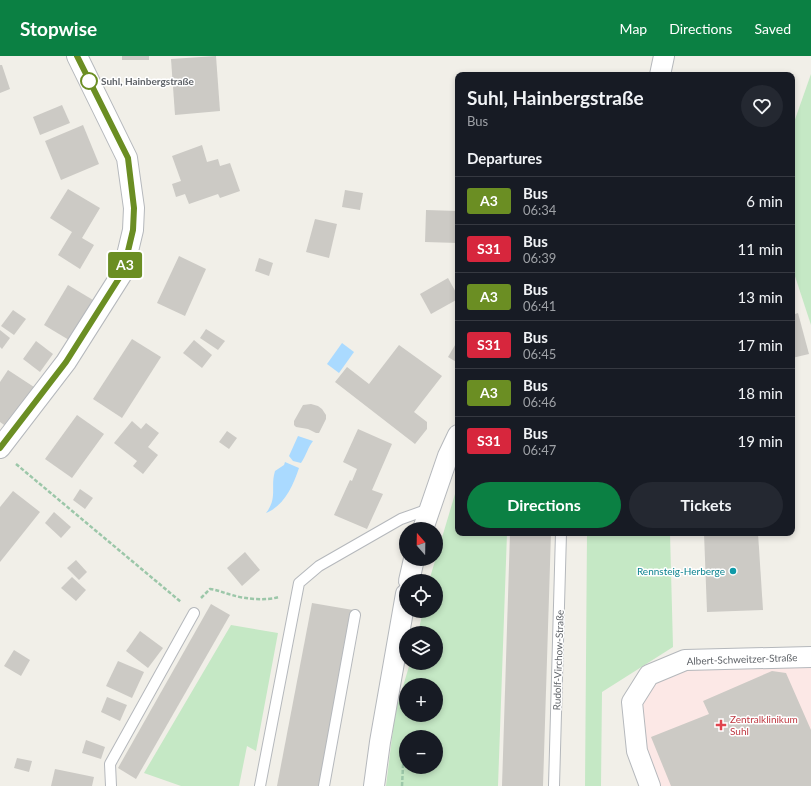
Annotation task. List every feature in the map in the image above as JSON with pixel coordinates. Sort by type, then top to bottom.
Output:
[{"type":"street","points":[[6,455],[123,272],[133,230],[134,208],[128,158],[76,56]]},
{"type":"street","points":[[661,72],[664,56]]},
{"type":"street","points":[[425,522],[448,456],[455,441]]},
{"type":"street","points":[[374,786],[380,742],[402,618]]},
{"type":"street","name":"Albert-Schweitzer-Straße","points":[[650,786],[637,751],[632,702],[649,675],[685,660],[811,657]]},
{"type":"lane","points":[[260,786],[299,583],[319,566],[401,519],[429,509]]},
{"type":"lane","name":"Rudolf-Virchow-Straße","points":[[554,786],[561,536]]},
{"type":"lane","points":[[111,786],[110,764],[194,613]]},
{"type":"lane","points":[[324,786],[356,615]]},
{"type":"path","points":[[6,455],[194,613],[202,598],[210,589],[248,598],[272,599],[288,595],[299,583]]},
{"type":"shaded area","name":"Zentralklinikum Suhl","points":[[811,653],[811,786],[645,786],[632,751],[647,672]]},
{"type":"green space","points":[[811,74],[811,325],[795,276],[795,119]]},
{"type":"green space","points":[[455,494],[455,536],[507,536],[498,786],[386,786],[395,713],[399,700],[399,722],[443,722],[443,678],[406,678],[408,670],[443,670],[443,626],[420,626],[421,618],[443,618],[443,574],[431,574],[433,566],[443,566],[443,534]]},
{"type":"green space","points":[[587,536],[670,536],[673,647],[602,692],[601,786],[585,786]]},
{"type":"green space","points":[[231,625],[278,633],[256,751],[247,746],[239,786],[181,786],[144,773]]},
{"type":"water","points":[[342,343],[354,352],[339,373],[327,364]]},
{"type":"water","points":[[298,436],[313,441],[301,463],[293,461],[289,456]]},
{"type":"water","points":[[285,462],[299,468],[297,475],[283,500],[278,506],[266,513],[272,502],[275,471],[284,465]]},
{"type":"building","points":[[122,56],[149,56],[149,60],[122,60]]},
{"type":"building","points":[[216,56],[220,111],[175,115],[171,59]]},
{"type":"building","points":[[0,65],[2,65],[10,89],[0,93]]},
{"type":"building","points":[[62,105],[70,123],[40,135],[33,117]]},
{"type":"building","points":[[83,125],[99,164],[61,180],[45,141]]},
{"type":"building","points":[[202,145],[207,162],[218,159],[220,166],[230,163],[240,191],[220,198],[218,194],[189,204],[185,194],[176,197],[172,184],[181,181],[172,156]]},
{"type":"building","points":[[68,189],[100,208],[82,238],[94,245],[80,269],[58,255],[72,232],[50,218]]},
{"type":"building","points":[[345,190],[363,193],[360,210],[342,207]]},
{"type":"building","points":[[426,210],[455,211],[455,243],[425,242]]},
{"type":"building","points":[[315,219],[337,224],[329,258],[306,252]]},
{"type":"building","points":[[179,256],[206,269],[185,316],[157,303]]},
{"type":"building","points":[[259,258],[273,263],[269,276],[255,271]]},
{"type":"building","points":[[448,278],[455,291],[455,301],[431,314],[420,294]]},
{"type":"building","points":[[68,285],[93,300],[69,340],[44,325]]},
{"type":"building","points":[[13,310],[26,319],[14,335],[1,326]]},
{"type":"building","points":[[798,313],[809,354],[795,357],[795,314]]},
{"type":"building","points":[[206,329],[225,341],[218,350],[200,338]]},
{"type":"building","points":[[0,330],[10,338],[2,349],[0,347]]},
{"type":"building","points":[[132,339],[161,357],[122,418],[93,399]]},
{"type":"building","points":[[194,340],[212,355],[202,368],[183,353]]},
{"type":"building","points":[[36,341],[53,354],[40,372],[23,359]]},
{"type":"building","points":[[399,345],[442,376],[414,412],[427,422],[427,429],[415,444],[335,382],[347,367],[369,384]]},
{"type":"building","points":[[455,345],[455,361],[448,357]]},
{"type":"building","points":[[8,370],[34,387],[7,427],[0,422],[0,382]]},
{"type":"building","points":[[311,404],[318,406],[326,415],[326,419],[319,433],[296,427],[294,425],[294,421],[303,405]]},
{"type":"building","points":[[77,415],[104,434],[72,478],[45,459]]},
{"type":"building","points":[[132,421],[141,429],[146,423],[159,433],[148,447],[158,455],[143,474],[133,466],[137,461],[114,443]]},
{"type":"building","points":[[358,429],[392,444],[372,490],[383,494],[367,529],[334,515],[350,480],[352,481],[357,469],[343,462]]},
{"type":"building","points":[[227,431],[237,438],[229,449],[219,442]]},
{"type":"building","points":[[80,489],[93,498],[85,509],[73,500]]},
{"type":"building","points":[[13,491],[40,512],[0,562],[0,507]]},
{"type":"building","points":[[54,512],[71,527],[61,538],[45,523]]},
{"type":"building","points":[[510,536],[551,536],[543,786],[502,786]]},
{"type":"building","name":"Rennsteig-Herberge","points":[[704,536],[758,536],[763,610],[707,612]]},
{"type":"building","points":[[245,552],[260,570],[242,586],[227,568]]},
{"type":"building","points":[[76,560],[87,572],[79,580],[67,568]]},
{"type":"building","points":[[72,577],[86,590],[76,601],[61,588]]},
{"type":"building","points":[[312,603],[353,610],[319,786],[277,786]]},
{"type":"building","points":[[211,604],[230,615],[136,779],[118,768]]},
{"type":"building","points":[[140,631],[163,648],[148,668],[126,651]]},
{"type":"building","points":[[14,650],[30,660],[21,676],[4,666]]},
{"type":"building","points":[[118,661],[144,672],[132,698],[106,686]]},
{"type":"building","points":[[772,671],[786,673],[811,730],[811,786],[671,786],[651,737],[709,714],[703,701]]},
{"type":"building","points":[[107,697],[127,705],[120,721],[101,712]]},
{"type":"building","points":[[86,740],[105,747],[101,759],[82,753]]},
{"type":"building","points":[[17,758],[32,761],[29,772],[14,768]]},
{"type":"building","points":[[55,769],[94,777],[92,786],[51,786]]},
{"type":"bus line","name":"A3","points":[[0,448],[66,362],[123,272],[133,230],[134,208],[128,158],[77,56]]},
{"type":"place","name":"Suhl, Hainbergstraße","points":[[89,81]]},
{"type":"place","name":"Rennsteig-Herberge","points":[[733,571]]},
{"type":"place","name":"Zentralklinikum Suhl","points":[[721,725]]}]
